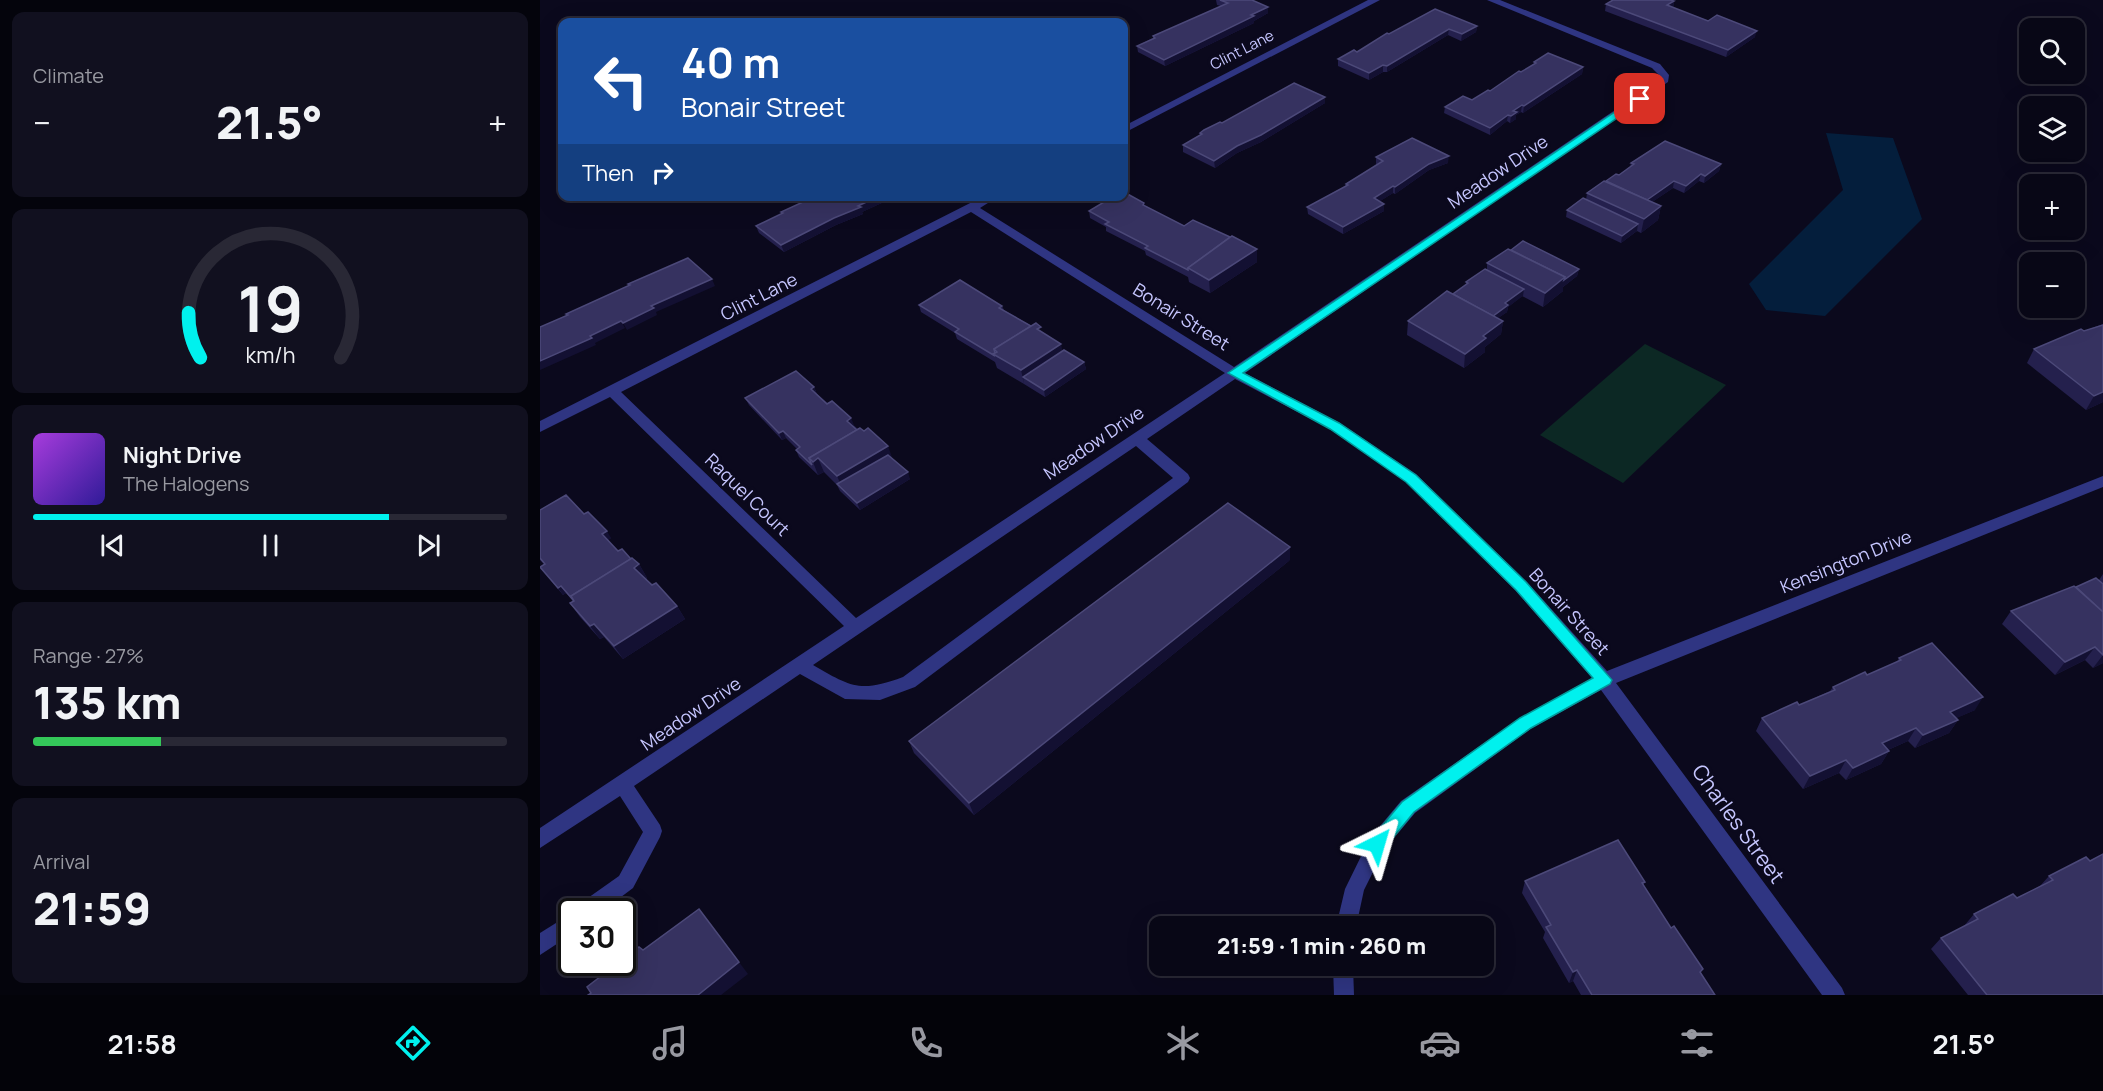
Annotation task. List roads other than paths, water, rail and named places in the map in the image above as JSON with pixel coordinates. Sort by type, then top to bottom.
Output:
[{"type":"street","name":"Clint Lane","points":[[1128,128],[1375,0]]},
{"type":"street","name":"Meadow Drive","points":[[540,839],[1659,86],[1664,75],[1656,66],[1492,0]]},
{"type":"street","name":"Clint Lane","points":[[540,427],[613,392],[985,201]]},
{"type":"street","name":"Bonair Street","points":[[972,208],[1234,373],[1335,426],[1411,478],[1521,586],[1604,680]]},
{"type":"street","name":"Raquel Court","points":[[613,392],[854,626]]},
{"type":"street","points":[[798,664],[845,692],[880,693],[909,682],[1183,478],[1136,438]]},
{"type":"street","name":"Kensington Drive","points":[[1348,916],[1354,889],[1377,844],[1408,807],[1526,723],[1604,680],[2103,481]]},
{"type":"street","name":"Charles Street","points":[[1604,680],[1835,995]]},
{"type":"street","points":[[604,898],[626,882],[653,831],[622,783]]},
{"type":"street","points":[[540,945],[558,932]]},
{"type":"street","points":[[1343,976],[1344,995]]},
{"type":"water","points":[[1826,133],[1893,138],[1922,219],[1825,316],[1766,310],[1749,284],[1843,190]]}]
